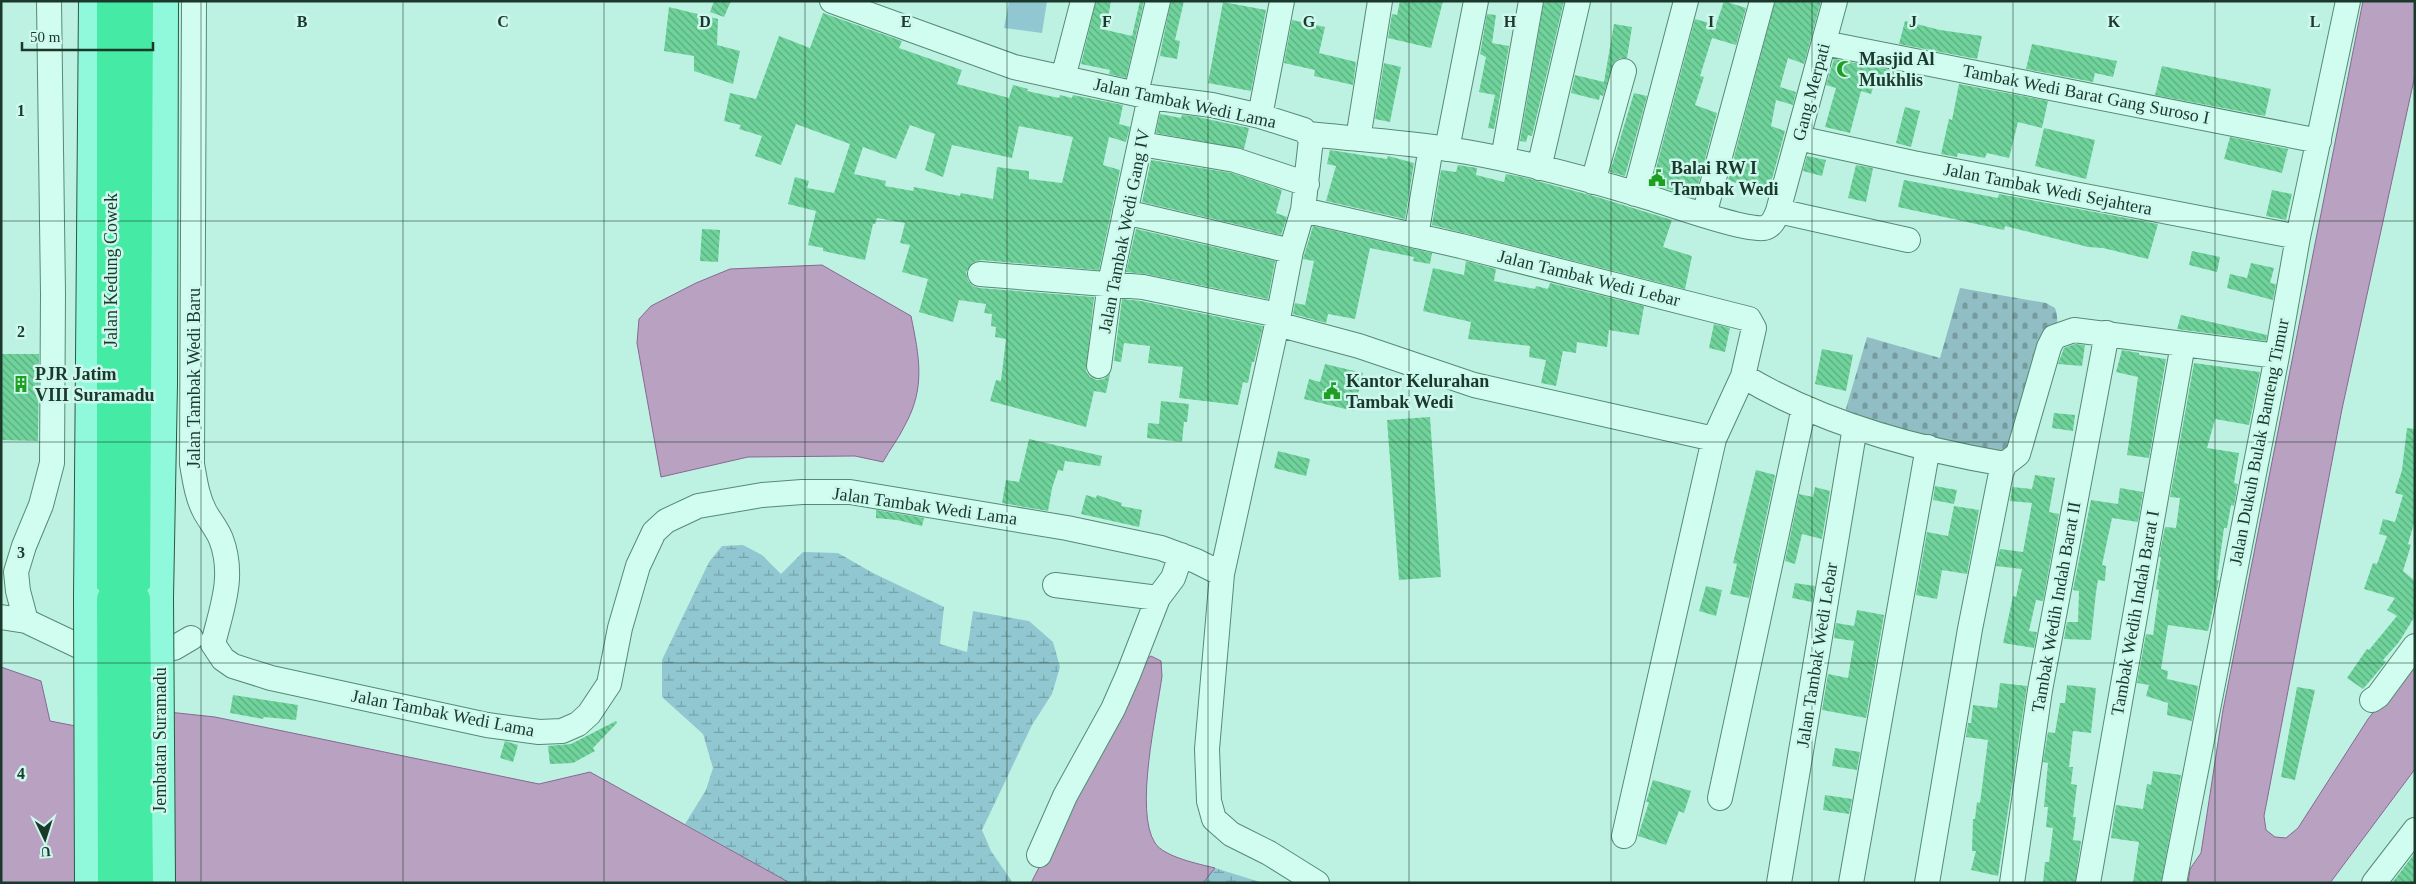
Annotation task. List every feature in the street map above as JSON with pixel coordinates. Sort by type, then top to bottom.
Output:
[{"type":"highway","name":"Jalan Kedung Cowek","points":[[111,1],[124,599]]},
{"type":"highway","name":"Jalan Kedung Cowek","points":[[124,599],[139,1]]},
{"type":"highway","points":[[112,883],[124,599]]},
{"type":"highway","name":"Jembatan Suramadu","points":[[124,599],[139,883]]},
{"type":"main road","points":[[93,1],[124,599]]},
{"type":"main road","points":[[90,883],[124,599],[163,384],[164,1]]},
{"type":"main road","name":"Jembatan Suramadu","points":[[124,599],[161,883]]},
{"type":"street","points":[[26,621],[18,591],[16,572],[24,546],[41,505],[52,463],[53,294],[49,1]]},
{"type":"street","name":"Jalan Tambak Wedi Baru","points":[[194,1],[192,464],[196,490],[223,546],[228,580],[226,597],[202,641]]},
{"type":"street","name":"Jalan Tambak Wedi Lama","points":[[832,1],[869,8],[1014,67],[1143,95],[1212,105],[1260,116],[1304,130],[1309,134],[1439,148],[1503,159],[1756,228]]},
{"type":"street","points":[[1063,78],[1083,1]]},
{"type":"street","name":"Jalan Tambak Wedi Gang IV","points":[[1099,366],[1110,283],[1140,144],[1143,95],[1158,1]]},
{"type":"street","points":[[1260,116],[1282,1]]},
{"type":"street","points":[[1358,139],[1380,1]]},
{"type":"street","points":[[1416,236],[1476,1]]},
{"type":"street","points":[[1503,159],[1531,1]]},
{"type":"street","points":[[1539,168],[1578,1]]},
{"type":"street","points":[[1635,194],[1686,1]]},
{"type":"street","points":[[1704,215],[1762,1]]},
{"type":"street","name":"Gang Merpati","points":[[1756,228],[1766,227],[1773,222],[1778,211],[1835,1]]},
{"type":"street","name":"Jalan Dukuh Bulak Banteng Timur","points":[[2174,883],[2277,356],[2298,236],[2348,1]]},
{"type":"street","name":"Tambak Wedi Barat Gang Suroso I","points":[[1824,43],[2319,141]]},
{"type":"street","points":[[1593,182],[1624,71]]},
{"type":"street","points":[[1309,134],[1312,142],[1304,210],[1291,251],[1278,320],[1222,574],[1208,732],[1209,801],[1214,819],[1231,834],[1269,853],[1317,883]]},
{"type":"street","name":"Jalan Tambak Wedi Sejahtera","points":[[1798,138],[1913,163],[2298,236]]},
{"type":"street","points":[[1140,144],[1235,160],[1307,184]]},
{"type":"street","name":"Jalan Tambak Wedi Lebar","points":[[1304,210],[1749,319],[1754,328],[1743,376],[1714,440],[1624,836]]},
{"type":"street","points":[[1778,211],[1908,240]]},
{"type":"street","points":[[1125,212],[1291,251]]},
{"type":"street","points":[[980,274],[1143,287],[1278,320],[1474,385],[1714,440]]},
{"type":"street","points":[[1927,883],[1970,629],[2001,473],[2005,464],[2018,454],[2049,347],[2054,337],[2074,330],[2277,356]]},
{"type":"street","name":"Tambak Wedih Indah Barat II","points":[[2012,883],[2040,690],[2107,333]]},
{"type":"street","name":"Tambak Wedih Indah Barat I","points":[[2088,883],[2183,344]]},
{"type":"street","points":[[1743,376],[1804,407],[1855,427],[1928,447],[2005,464]]},
{"type":"street","points":[[1720,798],[1804,407]]},
{"type":"street","name":"Jalan Tambak Wedi Lebar","points":[[1779,883],[1855,427]]},
{"type":"street","points":[[1851,883],[1928,447]]},
{"type":"street","name":"Jalan Tambak Wedi Lama","points":[[202,641],[233,666],[271,678],[487,725],[540,732],[562,731],[578,724],[589,714],[609,684],[620,628],[638,566],[654,532],[666,521],[698,506],[762,495],[802,492],[850,492],[1067,528],[1162,548],[1222,574]]},
{"type":"street","points":[[1039,855],[1065,796],[1128,675],[1158,598],[1173,578],[1181,555]]},
{"type":"street","points":[[1055,585],[1158,598]]},
{"type":"street","points":[[1,617],[26,621],[68,640],[83,634],[173,631],[202,641]]},
{"type":"street","points":[[2372,700],[2378,696],[2415,646]]},
{"type":"street","points":[[2374,883],[2415,830]]},
{"type":"green space","points":[[1009,1],[1047,1],[1042,33],[1004,28]]},
{"type":"green space","points":[[1960,288],[2046,303],[2055,308],[2057,326],[2014,459],[1842,422],[1867,337],[1940,358]]},
{"type":"green space","points":[[743,545],[762,555],[781,574],[803,552],[838,553],[873,573],[944,607],[940,644],[967,652],[973,611],[1029,621],[1053,642],[1060,667],[1052,694],[1032,725],[982,830],[991,851],[1013,883],[790,883],[685,824],[706,790],[713,768],[703,734],[662,697],[662,660],[709,562],[722,546]]},
{"type":"green space","points":[[1215,868],[1263,883],[1203,883]]},
{"type":"shaded area","points":[[2363,1],[2415,1],[2415,75],[2342,409],[2264,816],[2266,830],[2275,837],[2286,838],[2298,828],[2368,719],[2415,660],[2415,769],[2330,883],[2188,883],[2190,869],[2201,853],[2223,710]]},
{"type":"shaded area","points":[[822,265],[911,316],[919,371],[916,398],[903,430],[883,462],[855,456],[748,457],[661,477],[637,343],[639,319],[651,306],[696,283],[730,269]]},
{"type":"shaded area","points":[[1151,656],[1161,661],[1162,676],[1149,762],[1147,809],[1149,828],[1155,843],[1166,852],[1182,859],[1215,868],[1203,883],[1031,883],[1142,666]]},
{"type":"shaded area","points":[[1,667],[41,681],[50,721],[91,729],[103,705],[215,717],[539,784],[590,772],[790,883],[1,883]]},
{"type":"building","points":[[714,1],[731,1],[724,17],[710,12]]},
{"type":"building","points":[[1096,1],[1111,1],[1106,30],[1132,36],[1140,1],[1144,1],[1126,78],[1109,74],[1110,70],[1081,64]]},
{"type":"building","points":[[1171,1],[1184,1],[1175,40],[1180,41],[1177,59],[1160,56],[1156,74]]},
{"type":"building","points":[[1400,1],[1443,1],[1431,48],[1388,38],[1392,14],[1397,15]]},
{"type":"building","points":[[1544,1],[1564,1],[1532,136],[1528,135],[1526,142],[1520,141]]},
{"type":"building","points":[[1724,1],[1746,8],[1736,45],[1712,38],[1700,76],[1704,77],[1695,105],[1717,113],[1695,197],[1652,184],[1695,19],[1716,25]]},
{"type":"building","points":[[1775,1],[1821,1],[1804,64],[1788,58],[1780,87],[1796,92],[1793,105],[1776,100],[1771,126],[1785,131],[1768,194],[1728,180]]},
{"type":"building","points":[[1223,2],[1266,10],[1251,91],[1208,83]]},
{"type":"building","points":[[669,7],[718,19],[717,45],[740,51],[733,84],[694,71],[694,56],[664,51]]},
{"type":"building","points":[[823,13],[902,41],[899,48],[962,70],[957,84],[1009,98],[1013,85],[1028,89],[1027,91],[1059,98],[1060,95],[1072,98],[1073,95],[1123,105],[1119,124],[1130,127],[1126,142],[1109,137],[1103,165],[1120,170],[1099,270],[981,260],[974,262],[966,272],[968,280],[973,286],[979,288],[1094,297],[1086,371],[1090,377],[1097,380],[1104,379],[1110,374],[1106,393],[1094,391],[1086,427],[990,401],[996,380],[1001,381],[1006,339],[995,337],[996,327],[991,326],[992,314],[984,313],[986,304],[959,300],[953,322],[919,312],[928,279],[902,272],[910,245],[900,243],[905,223],[877,218],[875,224],[873,224],[865,260],[823,251],[823,248],[808,245],[816,211],[788,204],[795,177],[809,181],[807,188],[834,193],[850,144],[796,124],[781,165],[755,156],[762,136],[739,129],[741,125],[724,121],[730,93],[756,99],[779,36],[810,48]],"holes":[[[910,125],[935,134],[925,170],[943,177],[952,145],[1012,158],[1019,126],[1073,137],[1062,183],[1029,179],[1029,171],[997,167],[993,199],[961,193],[960,196],[914,187],[913,191],[885,186],[886,181],[854,174],[863,147],[896,159]]]},
{"type":"building","points":[[1487,14],[1496,15],[1492,43],[1509,46],[1494,129],[1488,128],[1495,95],[1479,92],[1486,57],[1480,54]]},
{"type":"building","points":[[1292,20],[1325,27],[1319,53],[1356,62],[1353,85],[1314,76],[1315,70],[1284,63]]},
{"type":"building","points":[[1905,21],[1940,30],[1982,36],[1977,59],[1899,44]]},
{"type":"building","points":[[1614,24],[1632,27],[1627,58],[1620,58],[1614,62],[1603,96],[1600,95],[1599,100],[1571,93],[1575,75],[1604,82]]},
{"type":"building","points":[[2032,44],[2117,61],[2113,77],[2095,73],[2093,82],[2026,69]]},
{"type":"building","points":[[1834,59],[1896,71],[1891,87],[1875,82],[1871,94],[1861,91],[1850,133],[1825,127],[1836,88],[1826,85]]},
{"type":"building","points":[[1384,63],[1401,67],[1390,122],[1375,119]]},
{"type":"building","points":[[2162,66],[2271,89],[2265,116],[2155,95]]},
{"type":"building","points":[[1959,84],[2048,101],[2042,128],[2018,122],[2009,158],[1987,153],[1985,158],[1958,153],[1957,157],[1941,154],[1949,119],[1952,120]]},
{"type":"building","points":[[1634,93],[1647,96],[1625,176],[1610,172]]},
{"type":"building","points":[[1905,107],[1920,111],[1911,147],[1896,143]]},
{"type":"building","points":[[1160,114],[1181,118],[1182,115],[1193,116],[1249,128],[1244,149],[1156,133]]},
{"type":"building","points":[[2044,128],[2095,140],[2086,179],[2035,166]]},
{"type":"building","points":[[2230,137],[2288,149],[2282,173],[2224,159]]},
{"type":"building","points":[[1330,150],[1387,159],[1388,156],[1414,163],[1405,219],[1326,201],[1336,166],[1327,164]]},
{"type":"building","points":[[1807,156],[1826,160],[1822,176],[1803,171]]},
{"type":"building","points":[[1151,160],[1232,173],[1282,190],[1276,213],[1287,217],[1281,235],[1142,202]]},
{"type":"building","points":[[1458,165],[1477,168],[1476,175],[1504,182],[1506,174],[1522,177],[1672,220],[1663,247],[1692,256],[1685,289],[1432,225],[1441,170],[1456,172]]},
{"type":"building","points":[[1856,165],[1873,168],[1866,202],[1848,198]]},
{"type":"building","points":[[1904,180],[1998,198],[1999,194],[2158,224],[2148,259],[2103,248],[2088,247],[2005,226],[2004,230],[1898,207]]},
{"type":"building","points":[[2272,190],[2292,194],[2286,220],[2266,216]]},
{"type":"building","points":[[1313,226],[1432,253],[1430,264],[1413,261],[1414,257],[1370,248],[1355,319],[1328,314],[1326,323],[1293,314],[1295,303],[1305,305],[1314,261],[1303,259]]},
{"type":"building","points":[[702,229],[720,230],[718,262],[700,261]]},
{"type":"building","points":[[1136,229],[1275,261],[1268,299],[1146,274],[1126,272]]},
{"type":"building","points":[[2192,251],[2220,257],[2217,272],[2189,265]]},
{"type":"building","points":[[1466,261],[1496,269],[1494,281],[1535,289],[1536,286],[1548,289],[1550,283],[1644,306],[1639,335],[1609,330],[1607,347],[1577,342],[1576,353],[1563,351],[1556,386],[1541,383],[1546,360],[1529,357],[1530,346],[1468,339],[1471,322],[1423,311],[1433,268],[1464,275]]},
{"type":"building","points":[[2251,263],[2274,268],[2270,283],[2276,284],[2273,300],[2227,288],[2230,274],[2247,278]]},
{"type":"building","points":[[1122,299],[1141,301],[1263,326],[1248,383],[1243,382],[1238,405],[1179,398],[1183,367],[1148,363],[1150,346],[1124,343],[1121,362],[1114,361]]},
{"type":"building","points":[[2181,315],[2267,335],[2266,341],[2177,329]]},
{"type":"building","points":[[1714,324],[1730,328],[1725,352],[1709,348]]},
{"type":"building","points":[[2075,344],[2085,345],[2082,366],[2058,364],[2064,348]]},
{"type":"building","points":[[1822,349],[1853,355],[1846,391],[1815,384]]},
{"type":"building","points":[[2122,350],[2166,359],[2149,458],[2127,455],[2138,377],[2116,372]]},
{"type":"building","name":"PJR Jatim VIII Suramadu","points":[[2,354],[39,354],[38,441],[1,440]]},
{"type":"building","points":[[2194,363],[2260,372],[2249,425],[2215,419],[2207,448],[2239,453],[2234,483],[2238,484],[2234,506],[2231,505],[2227,528],[2224,528],[2217,580],[2219,580],[2208,631],[2168,625],[2161,669],[2168,671],[2167,679],[2198,686],[2192,721],[2167,715],[2168,703],[2146,696],[2149,685],[2137,683],[2146,634],[2153,635],[2159,590],[2156,589],[2161,557],[2159,557],[2165,527],[2176,528],[2180,498],[2170,497]]},
{"type":"building","name":"Kantor Kelurahan Tambak Wedi","points":[[1325,364],[1363,373],[1354,411],[1304,399],[1309,379],[1320,382]]},
{"type":"building","points":[[1161,401],[1189,404],[1187,422],[1184,422],[1182,442],[1147,438],[1148,423],[1159,424]]},
{"type":"building","points":[[2054,413],[2075,415],[2073,431],[2052,428]]},
{"type":"building","points":[[1430,417],[1441,577],[1399,580],[1387,420]]},
{"type":"building","points":[[2407,428],[2415,429],[2415,520],[2408,544],[2411,545],[2403,571],[2415,581],[2415,616],[2399,642],[2383,660],[2386,662],[2363,689],[2347,678],[2367,649],[2369,650],[2397,616],[2387,610],[2395,598],[2364,589],[2373,563],[2377,564],[2387,536],[2379,534],[2383,519],[2395,522],[2403,495],[2395,493],[2402,470]]},
{"type":"building","points":[[1029,439],[1102,456],[1100,466],[1065,461],[1063,471],[1058,470],[1052,488],[1048,511],[1002,503],[1006,480],[1019,482]]},
{"type":"building","points":[[1278,451],[1310,459],[1306,476],[1274,468]]},
{"type":"building","points":[[1756,470],[1775,475],[1749,598],[1730,594],[1737,564],[1733,563]]},
{"type":"building","points":[[2035,475],[2055,478],[2049,512],[2059,514],[2043,601],[2036,600],[2029,631],[2037,632],[2034,648],[2003,643],[2013,596],[2016,597],[2022,569],[1996,566],[2000,549],[2023,552],[2032,503],[2010,501],[2012,487],[2032,489]]},
{"type":"building","points":[[1935,486],[1957,490],[1954,504],[1933,500]]},
{"type":"building","points":[[1815,487],[1830,491],[1822,539],[1802,534],[1795,564],[1785,561],[1799,494],[1813,497]]},
{"type":"building","points":[[2120,488],[2143,492],[2138,522],[2112,518],[2102,565],[2106,566],[2105,581],[2098,580],[2091,640],[2064,639],[2067,622],[2078,622],[2079,591],[2073,590],[2091,500],[2118,504]]},
{"type":"building","points":[[1086,495],[1096,498],[1097,495],[1122,503],[1121,506],[1142,510],[1139,527],[1081,514]]},
{"type":"building","points":[[1954,506],[1979,510],[1967,574],[1942,570],[1937,599],[1916,595],[1927,532],[1948,536]]},
{"type":"building","points":[[876,510],[924,518],[922,526],[897,520],[876,518]]},
{"type":"building","points":[[1795,583],[1815,586],[1812,602],[1792,598]]},
{"type":"building","points":[[1706,586],[1722,590],[1716,616],[1699,611]]},
{"type":"building","points":[[1857,610],[1884,615],[1866,718],[1822,710],[1828,674],[1848,678],[1854,641],[1834,638],[1836,623],[1854,626]]},
{"type":"building","points":[[2000,683],[2027,686],[1998,876],[1971,870],[1976,851],[1972,851],[1973,819],[1975,819],[1977,802],[1980,803],[1988,740],[1966,737],[1968,723],[1971,723],[1973,705],[1997,708]]},
{"type":"building","points":[[2067,685],[2096,688],[2091,733],[2073,731],[2069,767],[2073,767],[2071,784],[2077,785],[2073,817],[2076,817],[2073,840],[2081,841],[2075,883],[2043,883],[2045,862],[2049,862],[2053,828],[2046,827],[2048,807],[2044,807],[2048,763],[2043,762],[2048,732],[2055,733],[2060,703],[2065,703]]},
{"type":"building","points":[[2297,687],[2315,690],[2295,780],[2281,777]]},
{"type":"building","points":[[233,695],[298,705],[296,720],[264,717],[263,719],[230,713]]},
{"type":"building","points":[[616,721],[617,723],[593,748],[595,751],[573,763],[550,764],[548,746],[571,744]]},
{"type":"building","points":[[505,741],[518,745],[513,762],[500,758]]},
{"type":"building","points":[[1835,748],[1860,752],[1857,770],[1832,766]]},
{"type":"building","points":[[2153,771],[2181,775],[2161,883],[2133,883],[2139,842],[2111,838],[2116,805],[2143,809],[2147,784],[2151,785]]},
{"type":"building","points":[[1653,780],[1691,791],[1684,813],[1679,811],[1666,845],[1638,836],[1649,802],[1646,802]]},
{"type":"building","points":[[1825,795],[1852,799],[1849,814],[1823,810]]},
{"type":"building","points":[[2415,853],[2415,883],[2392,883]]},
{"type":"place","name":"Masjid Al Mukhlis","points":[[1845,69]]},
{"type":"place","name":"Balai RW I Tambak Wedi","points":[[1657,178]]},
{"type":"place","name":"PJR Jatim VIII Suramadu","points":[[21,384]]},
{"type":"place","name":"Kantor Kelurahan Tambak Wedi","points":[[1332,391]]}]
